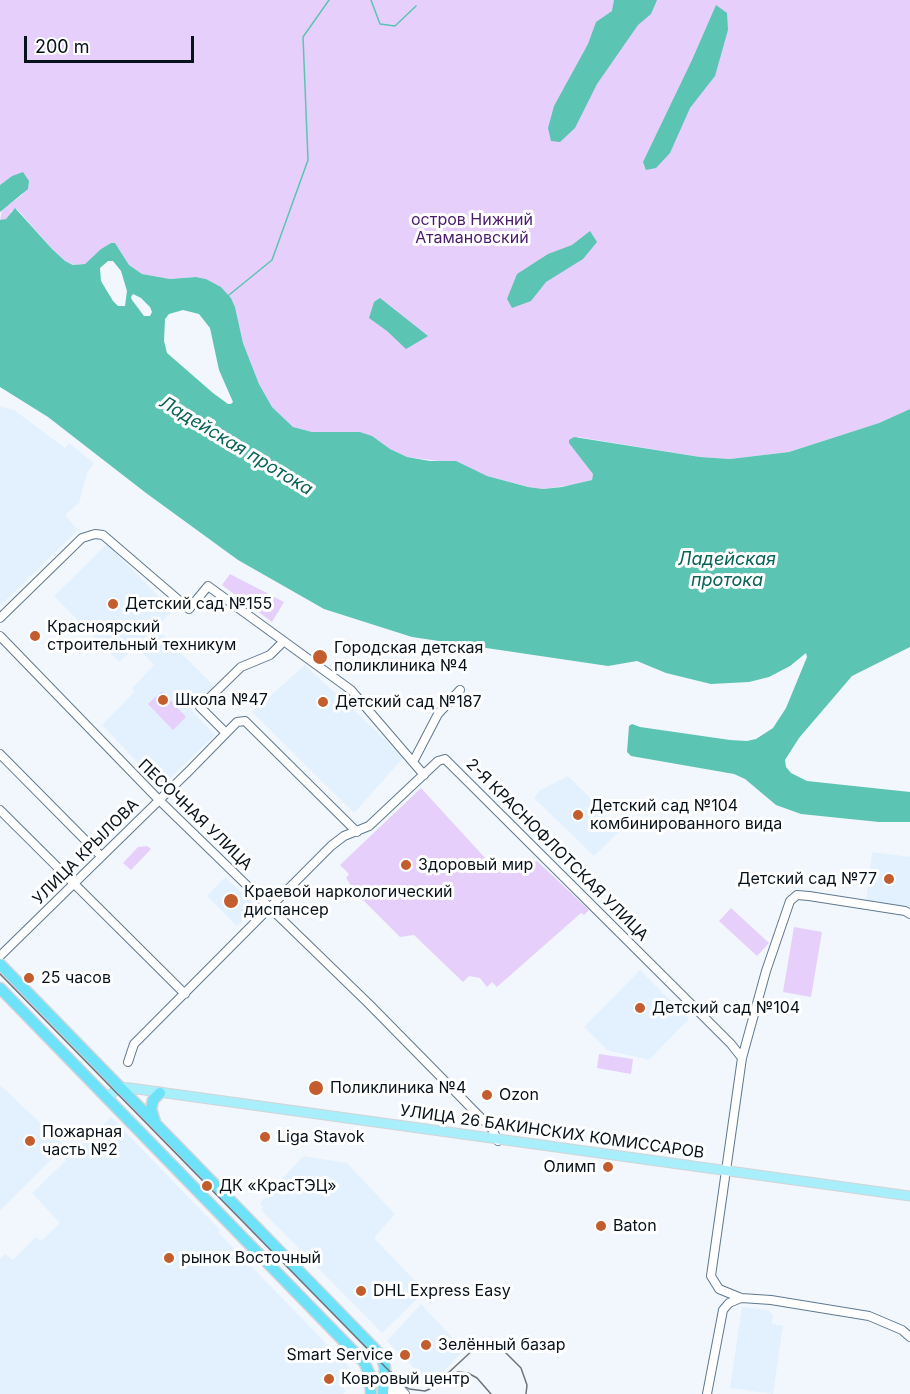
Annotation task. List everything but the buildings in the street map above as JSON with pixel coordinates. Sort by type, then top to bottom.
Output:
[{"type":"highway","points":[[0,964],[375,1349],[382,1358],[385,1394]]},
{"type":"highway","points":[[0,988],[364,1362],[370,1375],[371,1394]]},
{"type":"highway","points":[[156,1126],[151,1110],[153,1100],[160,1093]]},
{"type":"main road","name":"УЛИЦА 26 БАКИНСКИХ КОМИССАРОВ","points":[[120,1088],[910,1196]]},
{"type":"main road","points":[[106,1098],[120,1088]]},
{"type":"street","points":[[0,618],[82,538],[95,534],[103,535],[189,609],[208,586],[351,690],[424,775],[369,825],[339,839],[135,1044],[128,1062]]},
{"type":"street","name":"ПЕСОЧНАЯ УЛИЦА","points":[[0,636],[159,800],[270,907],[492,1129],[498,1141]]},
{"type":"street","points":[[226,733],[200,707],[241,667],[270,655],[283,642]]},
{"type":"street","points":[[412,762],[438,714],[460,690]]},
{"type":"street","name":"УЛИЦА КРЫЛОВА","points":[[0,956],[237,722],[245,722],[357,832]]},
{"type":"street","points":[[0,754],[101,856]]},
{"type":"street","name":"2-Я КРАСНОФЛОТСКАЯ УЛИЦА","points":[[424,775],[442,759],[448,760],[731,1044],[742,1058]]},
{"type":"street","points":[[0,810],[185,994]]},
{"type":"street","points":[[910,914],[905,911],[809,896],[797,895],[790,901],[766,971],[742,1058],[711,1276],[719,1289],[741,1298],[781,1301],[869,1316],[902,1330],[910,1337]]},
{"type":"street","points":[[707,1394],[723,1310],[729,1303],[741,1298]]},
{"type":"street","points":[[383,1370],[405,1394]]},
{"type":"street","points":[[385,1394],[393,1390],[399,1394]]},
{"type":"shaded area","points":[[0,406],[14,410],[65,448],[69,443],[94,463],[87,473],[79,503],[65,515],[78,530],[0,606]]},
{"type":"shaded area","name":"Детский сад №155","points":[[107,544],[173,611],[119,662],[54,596]]},
{"type":"shaded area","name":"Школа №47","points":[[157,629],[214,686],[191,710],[215,735],[161,787],[102,725],[135,691],[132,688],[154,665],[138,648]]},
{"type":"shaded area","points":[[305,665],[404,757],[354,813],[252,712]]},
{"type":"shaded area","name":"Детский сад №104 комбинированного вида","points":[[568,776],[604,812],[606,818],[619,832],[594,856],[534,798],[539,791]]},
{"type":"shaded area","name":"Детский сад №77","points":[[872,852],[910,857],[910,907],[866,901]]},
{"type":"shaded area","name":"Краевой наркологический диспансер","points":[[225,877],[256,906],[237,926],[207,896]]},
{"type":"shaded area","name":"Детский сад №104","points":[[640,970],[689,1019],[649,1060],[607,1050],[584,1027]]},
{"type":"shaded area","points":[[0,1085],[65,1146],[0,1211]]},
{"type":"shaded area","points":[[111,1117],[220,1230],[218,1232],[351,1369],[344,1376],[347,1379],[340,1385],[346,1391],[343,1394],[0,1394],[0,1259],[5,1254],[13,1260],[36,1237],[41,1241],[60,1223],[32,1193]]},
{"type":"shaded area","points":[[303,1156],[347,1163],[395,1214],[374,1238],[425,1291],[382,1333],[261,1210],[263,1207],[260,1203]]},
{"type":"shaded area","name":"Зелённый базар","points":[[421,1304],[464,1350],[431,1385],[387,1341]]},
{"type":"shaded area","points":[[742,1307],[768,1310],[773,1315],[772,1324],[783,1326],[773,1394],[730,1388]]},
{"type":"green space","name":"остров Нижний Атамановский","points":[[0,0],[910,0],[910,409],[879,423],[789,452],[730,459],[700,457],[578,437],[593,474],[592,480],[543,489],[487,476],[439,461],[407,457],[360,432],[312,432],[293,427],[272,407],[259,384],[243,343],[235,307],[231,298],[221,287],[206,279],[196,277],[170,279],[142,274],[129,265],[115,243],[101,249],[85,264],[74,265],[65,261],[52,249],[17,209],[11,211],[10,216],[3,221],[0,220],[2,210],[22,195],[29,185],[25,175],[12,176],[0,185]]},
{"type":"green space","points":[[230,574],[284,602],[272,622],[222,585]]},
{"type":"green space","points":[[162,691],[186,717],[173,730],[148,704]]},
{"type":"green space","points":[[421,788],[498,872],[537,861],[589,910],[584,915],[581,913],[497,987],[492,982],[487,987],[480,978],[469,976],[463,982],[414,935],[400,937],[356,893],[346,878],[349,874],[340,865]]},
{"type":"green space","points":[[147,846],[151,849],[131,870],[123,863],[138,847]]},
{"type":"green space","points":[[731,908],[769,943],[757,956],[719,921]]},
{"type":"green space","points":[[794,927],[822,932],[811,997],[783,992]]},
{"type":"green space","points":[[599,1054],[633,1059],[631,1074],[597,1068]]},
{"type":"water","points":[[614,0],[657,0],[651,14],[638,25],[597,84],[575,128],[560,142],[551,141],[548,128],[554,106],[588,44],[596,22],[612,11]]},
{"type":"water","points":[[716,5],[727,13],[728,30],[715,76],[690,108],[670,153],[656,168],[646,170],[643,162]]},
{"type":"water","points":[[23,172],[29,181],[28,189],[0,212],[0,185],[12,176]]},
{"type":"water","name":"Ладейская протока","points":[[15,208],[52,249],[73,265],[85,264],[101,249],[115,243],[129,265],[142,274],[170,279],[196,277],[206,279],[221,287],[231,298],[235,307],[243,343],[259,384],[272,407],[293,427],[312,432],[360,432],[372,436],[390,449],[407,457],[430,461],[456,461],[487,476],[528,487],[543,489],[562,487],[592,480],[593,474],[569,443],[569,440],[574,437],[700,457],[730,459],[789,452],[879,423],[910,409],[910,647],[852,676],[799,738],[785,760],[786,767],[791,773],[807,781],[910,792],[910,822],[879,822],[801,814],[776,805],[745,779],[734,774],[631,756],[627,752],[629,726],[632,724],[730,740],[756,739],[773,728],[786,708],[807,657],[806,653],[790,666],[769,677],[749,682],[711,684],[666,673],[637,661],[608,666],[412,637],[324,609],[238,560],[48,417],[0,387],[0,220],[6,219]],"holes":[[[108,261],[113,261],[121,271],[127,291],[125,306],[118,306],[113,301],[101,281],[100,268]],[[133,294],[141,298],[150,307],[152,312],[150,316],[144,316],[131,297]],[[183,310],[199,314],[210,328],[219,370],[233,402],[231,404],[213,393],[167,353],[164,341],[165,319],[169,314]]]},
{"type":"water","points":[[590,231],[597,242],[583,259],[546,282],[531,301],[512,308],[507,299],[517,274],[548,254],[572,245]]},
{"type":"water","points":[[380,298],[428,336],[406,349],[369,318],[374,302]]},
{"type":"waterway","points":[[229,295],[272,260],[308,160],[303,37],[329,0]]},
{"type":"waterway","points":[[371,0],[380,24],[395,26],[416,6]]},
{"type":"tram line","points":[[0,974],[402,1384],[409,1389],[425,1391],[432,1388],[475,1348],[487,1345],[503,1350],[521,1368],[527,1385],[526,1394]]},
{"type":"tram line","points":[[446,1378],[458,1372],[468,1373],[477,1378],[491,1394]]},
{"type":"place","name":"Детский сад №155","points":[[113,604]]},
{"type":"place","name":"Красноярский строительный техникум","points":[[35,636]]},
{"type":"place","name":"Городская детская поликлиника №4","points":[[320,657]]},
{"type":"place","name":"Школа №47","points":[[163,700]]},
{"type":"place","name":"Детский сад №187","points":[[323,702]]},
{"type":"place","name":"Детский сад №104 комбинированного вида","points":[[578,815]]},
{"type":"place","name":"Здоровый мир","points":[[406,865]]},
{"type":"place","name":"Детский сад №77","points":[[889,879]]},
{"type":"place","name":"Краевой наркологический диспансер","points":[[231,901]]},
{"type":"place","name":"25 часов","points":[[29,978]]},
{"type":"place","name":"Детский сад №104","points":[[640,1008]]},
{"type":"place","name":"Поликлиника №4","points":[[316,1088]]},
{"type":"place","name":"Ozon","points":[[487,1095]]},
{"type":"place","name":"Liga Stavok","points":[[265,1137]]},
{"type":"place","name":"Пожарная часть №2","points":[[30,1141]]},
{"type":"place","name":"Олимп","points":[[608,1167]]},
{"type":"place","name":"ДК «КрасТЭЦ»","points":[[207,1186]]},
{"type":"place","name":"Baton","points":[[601,1226]]},
{"type":"place","name":"рынок Восточный","points":[[169,1258]]},
{"type":"place","name":"DHL Express Easy","points":[[361,1291]]},
{"type":"place","name":"Зелённый базар","points":[[426,1345]]},
{"type":"place","name":"Smart Service","points":[[405,1355]]},
{"type":"place","name":"Ковровый центр","points":[[329,1379]]}]
